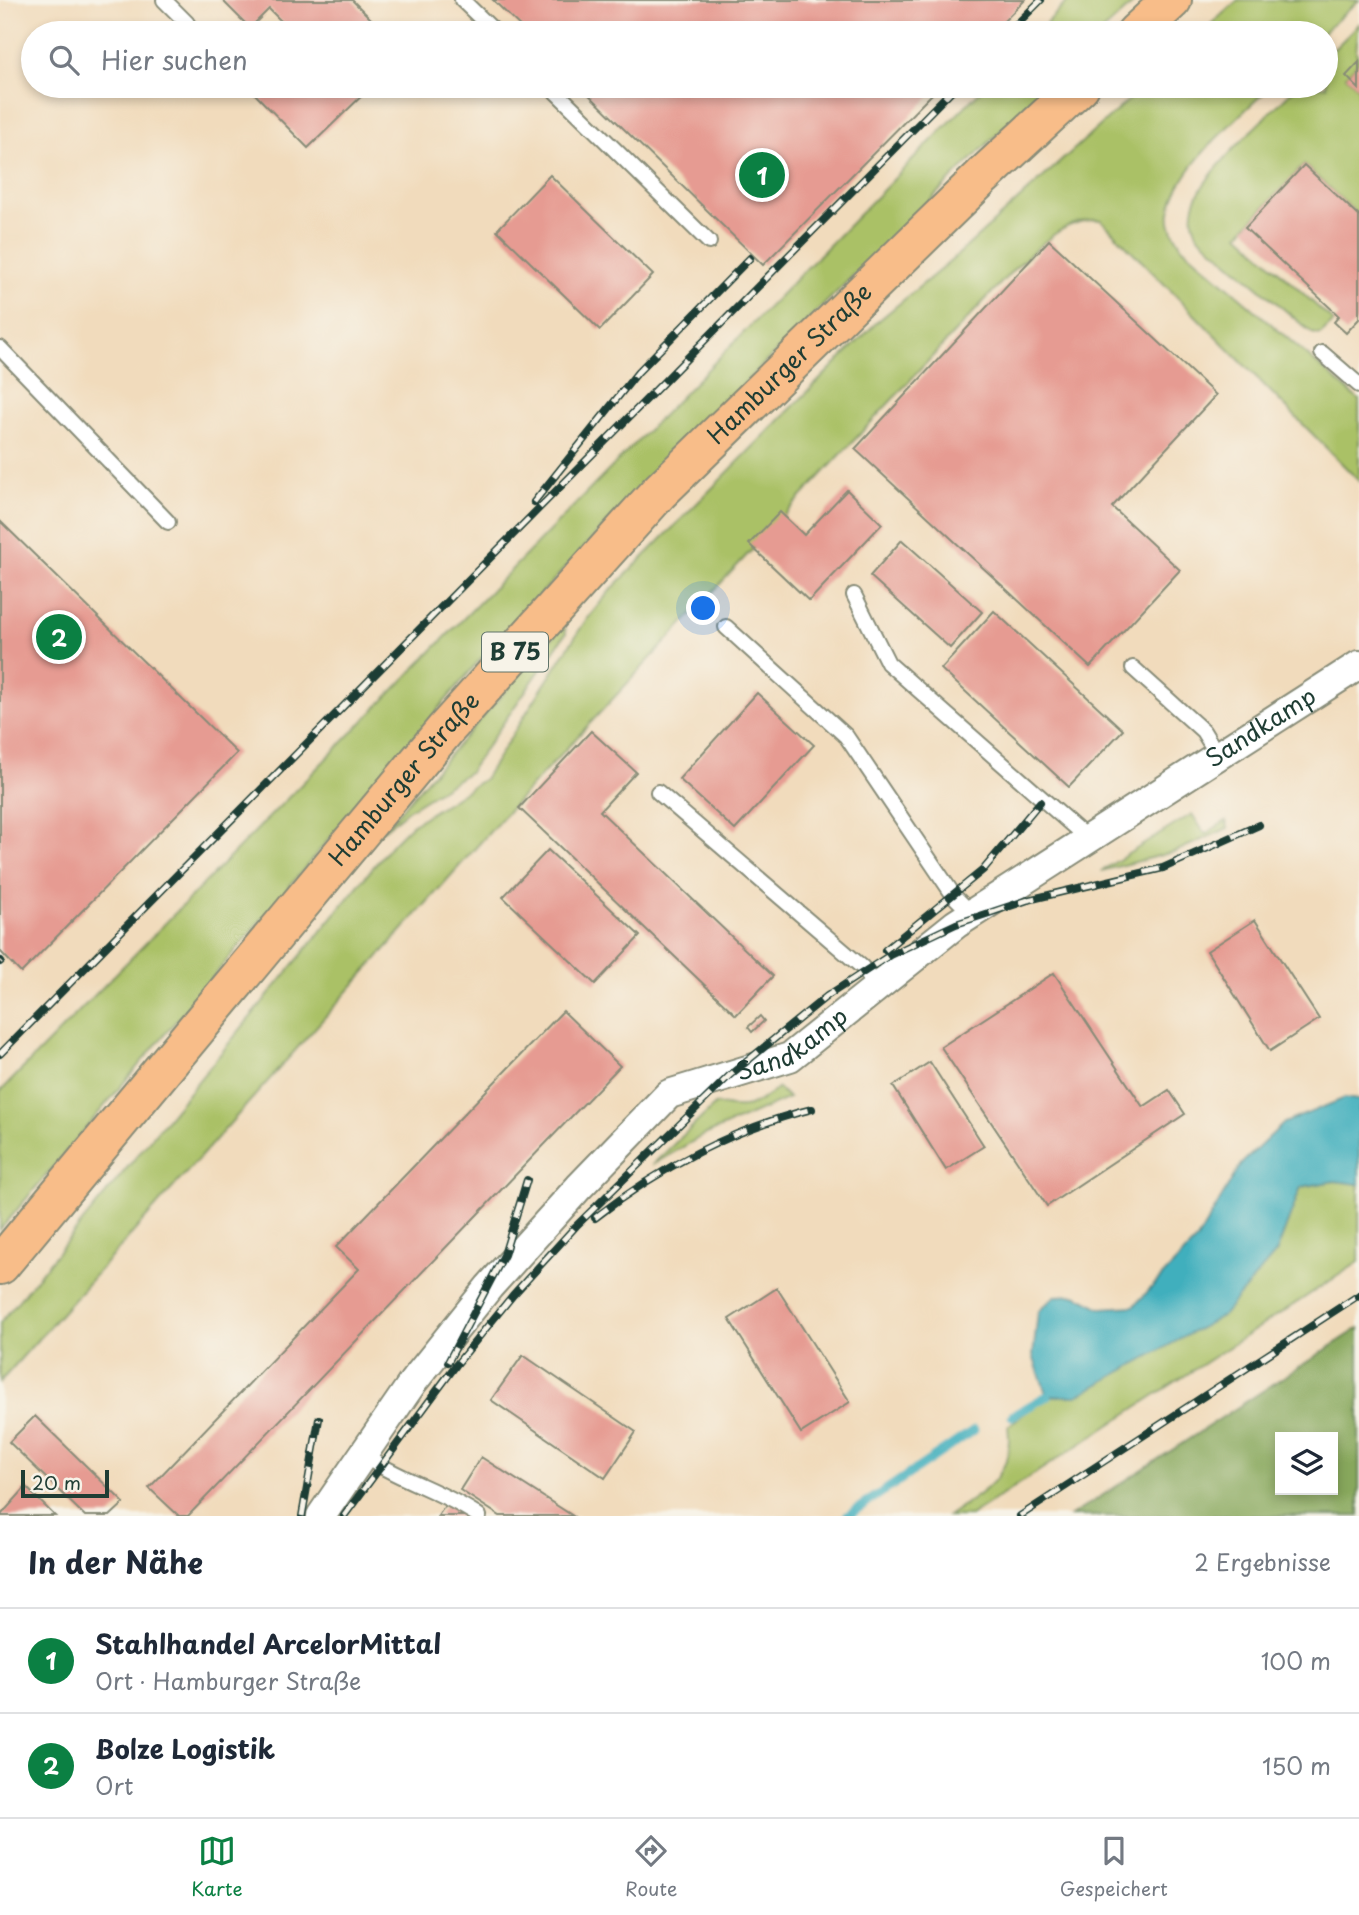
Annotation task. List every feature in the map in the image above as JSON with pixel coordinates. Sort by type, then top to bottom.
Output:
[{"type":"main road","points":[[1149,21],[1172,0]]},
{"type":"main road","name":"Hamburger Straße","points":[[0,1265],[445,730],[658,493],[983,176],[1067,98]]},
{"type":"street","name":"Sandkamp","points":[[321,1516],[413,1382],[489,1287],[579,1187],[669,1094],[790,1057],[972,914],[1359,665]]},
{"type":"lane","points":[[164,0],[185,21]]},
{"type":"lane","points":[[462,0],[484,21]]},
{"type":"lane","points":[[562,98],[709,242]]},
{"type":"lane","points":[[0,348],[168,522]]},
{"type":"lane","points":[[1322,353],[1359,386]]},
{"type":"lane","points":[[854,594],[888,663],[1088,839]]},
{"type":"lane","points":[[726,627],[780,673],[846,736],[954,896],[972,914]]},
{"type":"lane","points":[[1133,668],[1203,731],[1217,754]]},
{"type":"lane","points":[[658,792],[862,967],[877,988]]},
{"type":"lane","points":[[363,1455],[379,1466],[457,1501],[480,1516]]},
{"type":"green space","points":[[1069,0],[1137,0],[1114,21],[1049,21]]},
{"type":"green space","points":[[1238,0],[1359,0],[1336,21],[1214,21]]},
{"type":"green space","points":[[1359,24],[1356,51],[1359,62],[1346,76],[1359,89],[1359,216],[1304,165],[1239,234],[1334,322],[1320,335],[1312,333],[1198,236],[1193,221],[1193,209],[1199,192],[1223,160],[1285,98],[1338,98],[1338,45]]},
{"type":"green space","points":[[973,98],[1034,98],[663,463],[483,656],[0,1230],[0,1092]]},
{"type":"green space","points":[[1131,98],[1258,98],[1211,144],[1184,178],[1175,195],[1170,222],[1182,247],[1359,400],[1359,481],[1101,220],[1076,223],[1053,235],[1013,270],[511,808],[0,1382],[0,1323],[393,843],[410,826],[484,779],[584,623],[609,592],[877,322],[952,260]]},
{"type":"green space","points":[[565,628],[566,633],[469,772],[408,810],[381,832],[560,629]]},
{"type":"green space","points":[[1192,814],[1205,834],[1226,821],[1228,828],[1177,851],[1101,871]]},
{"type":"green space","points":[[778,1088],[789,1098],[702,1136],[652,1165],[716,1104],[750,1106]]},
{"type":"green space","points":[[1335,1181],[1359,1184],[1359,1262],[970,1516],[948,1516],[985,1490],[1002,1470],[1007,1458],[1008,1426],[1047,1396],[1077,1396],[1276,1253],[1301,1187]]},
{"type":"green space","points":[[1359,1328],[1359,1516],[1071,1516]]},
{"type":"water","points":[[1345,1098],[1359,1100],[1359,1184],[1335,1181],[1301,1187],[1276,1253],[1222,1316],[1077,1396],[1047,1396],[1033,1356],[1038,1312],[1055,1296],[1076,1295],[1101,1308],[1134,1306],[1197,1240],[1241,1164],[1284,1123]]},
{"type":"building","points":[[222,0],[352,0],[373,21],[281,21],[269,9],[257,21],[243,21]]},
{"type":"building","points":[[493,0],[1025,0],[1004,21],[515,21]]},
{"type":"building","points":[[1359,62],[1359,89],[1346,76]]},
{"type":"building","points":[[259,98],[360,98],[308,148]]},
{"type":"building","points":[[592,98],[928,98],[763,265]]},
{"type":"building","points":[[1304,165],[1359,216],[1359,319],[1346,333],[1334,322],[1339,316],[1245,228]]},
{"type":"building","points":[[550,175],[653,275],[600,330],[497,230]]},
{"type":"building","points":[[1049,240],[1216,395],[1112,507],[1180,570],[1090,667],[855,449]]},
{"type":"building","points":[[847,490],[882,524],[809,601],[749,544],[780,512],[804,535]]},
{"type":"building","points":[[0,521],[237,753],[21,973],[0,951]]},
{"type":"building","points":[[902,540],[982,612],[950,648],[870,576]]},
{"type":"building","points":[[994,611],[1123,730],[1069,787],[941,669]]},
{"type":"building","points":[[757,693],[814,745],[735,830],[679,779]]},
{"type":"building","points":[[591,731],[636,772],[600,811],[773,976],[736,1015],[519,808]]},
{"type":"building","points":[[548,850],[640,936],[595,984],[503,897]]},
{"type":"building","points":[[1255,920],[1319,1019],[1270,1051],[1207,951]]},
{"type":"building","points":[[1054,973],[1143,1107],[1169,1090],[1185,1114],[1047,1206],[941,1047]]},
{"type":"building","points":[[563,1011],[620,1066],[188,1516],[179,1516],[149,1488],[359,1269],[336,1247]]},
{"type":"building","points":[[760,1016],[764,1021],[752,1032],[748,1027]]},
{"type":"building","points":[[930,1062],[984,1146],[946,1170],[893,1086]]},
{"type":"building","points":[[777,1288],[850,1402],[801,1433],[729,1319]]},
{"type":"building","points":[[523,1355],[636,1432],[605,1478],[491,1400]]},
{"type":"building","points":[[35,1416],[124,1503],[110,1516],[85,1516],[9,1442]]},
{"type":"building","points":[[481,1457],[573,1516],[500,1516],[460,1490]]},
{"type":"building","points":[[26,1487],[55,1516],[0,1516]]},
{"type":"building","points":[[446,1504],[465,1516],[438,1516]]},
{"type":"waterway","points":[[1012,1416],[1047,1396]]},
{"type":"waterway","points":[[847,1516],[974,1430]]},
{"type":"railway","points":[[1020,21],[1041,0]]},
{"type":"railway","points":[[0,1054],[944,98]]},
{"type":"railway","points":[[534,502],[638,372],[750,258]]},
{"type":"railway","points":[[885,950],[983,870],[1040,802]]},
{"type":"railway","points":[[344,1516],[456,1365],[513,1295],[576,1226],[730,1075],[827,996],[890,955],[956,924],[1028,900],[1163,868],[1259,825]]},
{"type":"railway","points":[[595,1218],[645,1183],[698,1152],[754,1127],[812,1109]]},
{"type":"railway","points":[[448,1362],[504,1255],[527,1180]]},
{"type":"railway","points":[[1020,1516],[1359,1295]]},
{"type":"railway","points":[[302,1516],[319,1419]]},
{"type":"place","name":"Stahlhandel ArcelorMittal","points":[[762,175]]},
{"type":"place","name":"Bolze Logistik","points":[[59,637]]}]
